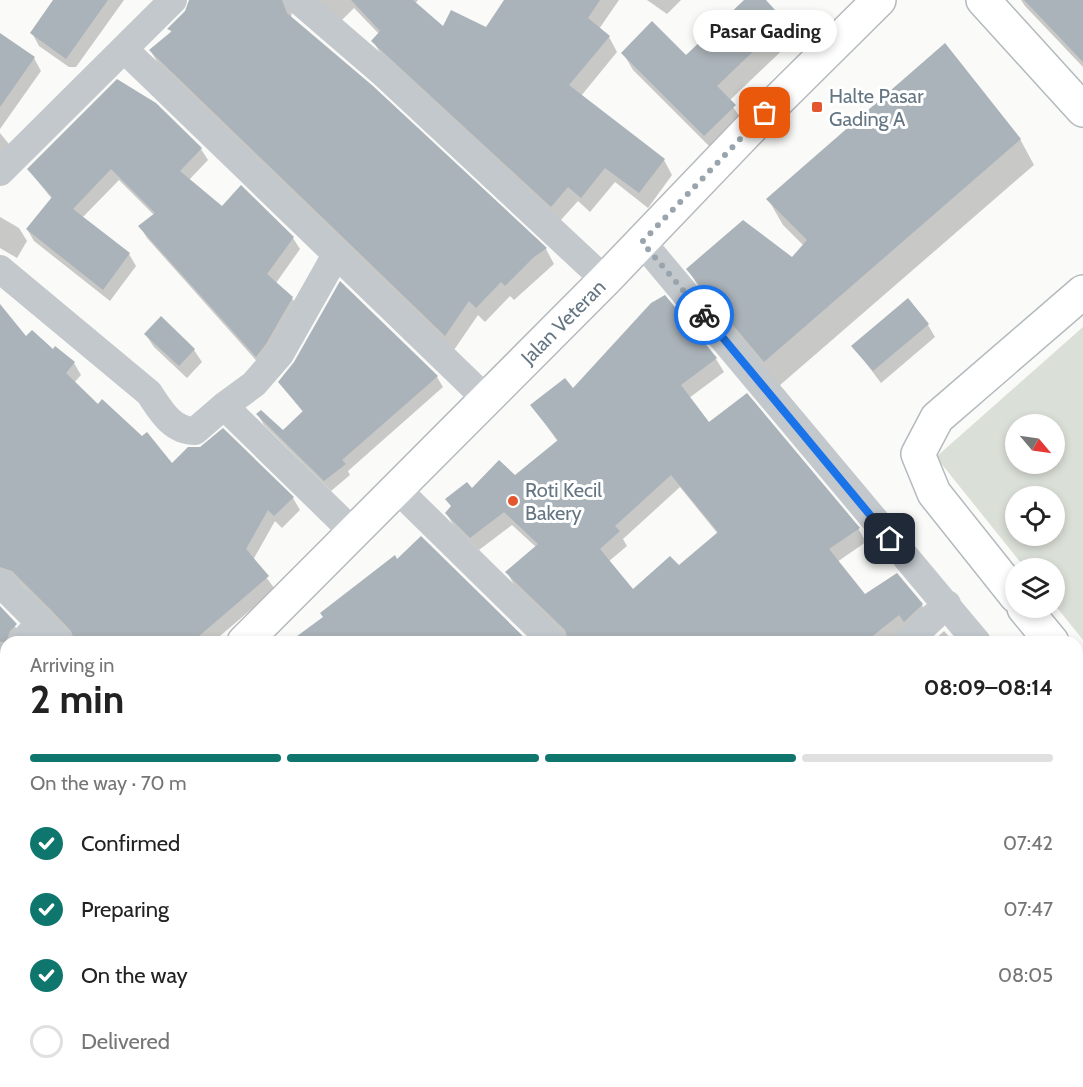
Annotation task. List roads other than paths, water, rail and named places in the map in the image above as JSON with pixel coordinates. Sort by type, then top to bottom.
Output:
[{"type":"main road","name":"Jalan Veteran","points":[[250,636],[605,280],[879,0]]},
{"type":"main road","points":[[982,0],[1083,110]]},
{"type":"main road","points":[[1005,582],[934,493],[918,454],[937,418],[1083,292]]},
{"type":"main road","points":[[1032,618],[1047,636]]},
{"type":"street","points":[[0,172],[173,0]]},
{"type":"street","points":[[298,0],[384,74],[605,280]]},
{"type":"street","points":[[125,50],[485,398]]},
{"type":"street","points":[[642,242],[972,636]]},
{"type":"street","points":[[0,269],[149,393],[165,418],[184,431],[195,431],[224,405],[254,384],[280,354],[337,253]]},
{"type":"street","points":[[224,405],[354,532]]},
{"type":"street","points":[[396,488],[547,636]]},
{"type":"street","points":[[0,583],[40,636]]},
{"type":"street","points":[[913,636],[947,604]]},
{"type":"place","name":"Halte Pasar Gading A","points":[[817,107]]},
{"type":"place","name":"Pasar Gading","points":[[765,113]]},
{"type":"place","name":"Roti Kecil Bakery","points":[[513,501]]}]
